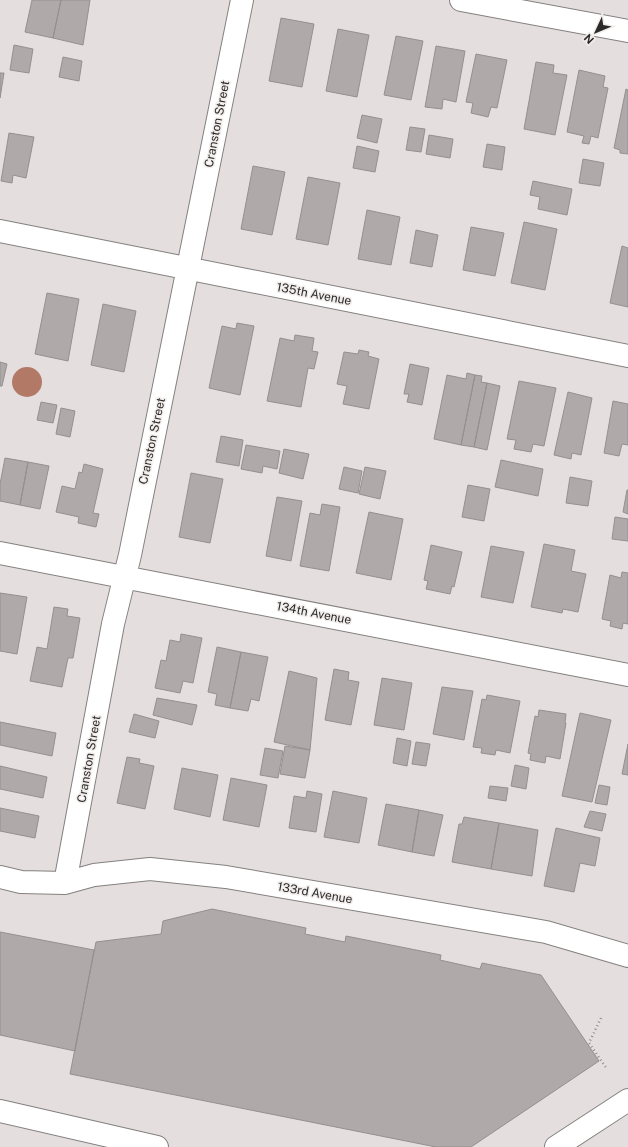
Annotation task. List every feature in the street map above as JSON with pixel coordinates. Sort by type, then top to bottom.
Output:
[{"type":"street","name":"Cranston Street","points":[[65,883],[113,624],[126,576],[242,0]]},
{"type":"street","points":[[460,0],[628,31]]},
{"type":"street","name":"135th Avenue","points":[[0,232],[628,356]]},
{"type":"street","name":"134th Avenue","points":[[0,553],[126,576],[628,675]]},
{"type":"street","name":"133rd Avenue","points":[[0,877],[22,882],[65,883],[94,875],[150,869],[226,877],[546,932],[628,956]]},
{"type":"street","points":[[556,1147],[628,1100]]},
{"type":"street","points":[[0,1111],[157,1147]]},
{"type":"path","points":[[601,1018],[589,1043],[607,1069]]},
{"type":"shaded area","points":[[27,367],[38,371],[42,382],[38,393],[27,397],[16,393],[12,382],[16,371]]},
{"type":"building","points":[[32,0],[61,0],[53,38],[25,32]]},
{"type":"building","points":[[61,0],[90,0],[83,45],[53,38]]},
{"type":"building","points":[[281,18],[314,24],[302,87],[269,81]]},
{"type":"building","points":[[338,29],[369,35],[357,97],[326,91]]},
{"type":"building","points":[[396,36],[423,41],[411,100],[384,95]]},
{"type":"building","points":[[14,45],[33,49],[29,73],[10,70]]},
{"type":"building","points":[[436,46],[465,51],[456,102],[443,99],[442,109],[425,107]]},
{"type":"building","points":[[476,54],[507,60],[497,108],[491,107],[488,117],[471,113],[473,103],[466,102]]},
{"type":"building","points":[[63,57],[82,61],[79,81],[59,77]]},
{"type":"building","points":[[536,62],[554,65],[553,73],[567,75],[555,135],[524,129]]},
{"type":"building","points":[[579,70],[605,76],[603,87],[608,88],[598,138],[591,136],[589,144],[582,143],[584,136],[567,132]]},
{"type":"building","points":[[0,73],[4,73],[0,98]]},
{"type":"building","points":[[626,89],[628,90],[628,154],[620,153],[620,150],[614,148]]},
{"type":"building","points":[[362,115],[382,119],[377,143],[357,138]]},
{"type":"building","points":[[410,127],[425,129],[421,152],[406,150]]},
{"type":"building","points":[[9,133],[34,137],[26,178],[13,175],[12,183],[1,181]]},
{"type":"building","points":[[429,135],[453,139],[450,158],[426,154]]},
{"type":"building","points":[[487,144],[505,147],[502,170],[483,167]]},
{"type":"building","points":[[357,146],[379,151],[375,172],[353,168]]},
{"type":"building","points":[[583,159],[604,163],[600,186],[579,183]]},
{"type":"building","points":[[253,166],[285,172],[272,235],[241,229]]},
{"type":"building","points":[[308,177],[340,183],[328,245],[296,239]]},
{"type":"building","points":[[533,181],[572,189],[567,215],[538,209],[540,197],[530,195]]},
{"type":"building","points":[[367,210],[400,217],[391,265],[358,259]]},
{"type":"building","points":[[524,222],[557,229],[545,290],[511,283]]},
{"type":"building","points":[[471,227],[504,233],[495,276],[463,270]]},
{"type":"building","points":[[416,230],[438,235],[432,267],[410,263]]},
{"type":"building","points":[[622,246],[628,248],[628,307],[610,303]]},
{"type":"building","points":[[47,293],[79,299],[68,361],[35,354]]},
{"type":"building","points":[[103,304],[136,311],[124,372],[91,365]]},
{"type":"building","points":[[237,323],[254,326],[240,395],[209,388],[222,326],[236,329]]},
{"type":"building","points":[[295,335],[314,338],[312,351],[318,352],[314,369],[308,368],[301,407],[267,401],[280,338],[294,341]]},
{"type":"building","points":[[359,350],[369,352],[368,356],[379,359],[369,409],[343,404],[347,386],[337,384],[344,352],[358,354]]},
{"type":"building","points":[[0,362],[7,364],[2,386],[0,386]]},
{"type":"building","points":[[410,364],[429,368],[422,405],[407,402],[409,394],[404,394]]},
{"type":"building","points":[[467,373],[475,375],[461,445],[434,439],[447,375],[466,379]]},
{"type":"building","points":[[475,375],[482,376],[481,382],[487,383],[474,447],[461,445]]},
{"type":"building","points":[[519,381],[556,388],[544,446],[533,444],[531,452],[514,449],[516,440],[507,439]]},
{"type":"building","points":[[487,383],[500,386],[487,450],[474,447]]},
{"type":"building","points":[[568,392],[592,398],[581,455],[572,453],[571,459],[554,455]]},
{"type":"building","points":[[613,401],[628,404],[628,445],[622,444],[619,456],[604,453]]},
{"type":"building","points":[[41,402],[57,405],[53,423],[37,420]]},
{"type":"building","points":[[61,408],[75,411],[70,437],[56,434]]},
{"type":"building","points":[[221,436],[243,440],[239,466],[216,462]]},
{"type":"building","points":[[246,445],[280,451],[277,469],[263,466],[262,473],[241,469]]},
{"type":"building","points":[[284,449],[309,454],[303,479],[279,473]]},
{"type":"building","points":[[5,458],[28,462],[20,505],[0,501],[0,484]]},
{"type":"building","points":[[501,460],[543,469],[538,496],[495,487]]},
{"type":"building","points":[[28,462],[49,466],[40,509],[20,505]]},
{"type":"building","points":[[84,464],[103,469],[93,513],[99,514],[96,527],[78,523],[79,517],[56,512],[62,486],[75,489],[79,472],[82,473]]},
{"type":"building","points":[[344,467],[362,471],[358,493],[339,489]]},
{"type":"building","points":[[365,467],[386,471],[380,499],[359,494]]},
{"type":"building","points":[[191,473],[223,479],[210,543],[179,537]]},
{"type":"building","points":[[570,477],[592,481],[588,506],[566,503]]},
{"type":"building","points":[[468,485],[490,489],[484,521],[462,517]]},
{"type":"building","points":[[628,490],[628,514],[623,512]]},
{"type":"building","points":[[277,497],[302,501],[291,561],[266,556]]},
{"type":"building","points":[[322,504],[340,507],[329,571],[300,566],[310,513],[320,515]]},
{"type":"building","points":[[369,512],[403,519],[391,580],[356,573]]},
{"type":"building","points":[[615,517],[628,519],[628,541],[612,539]]},
{"type":"building","points":[[544,544],[575,550],[571,571],[586,574],[578,612],[563,609],[562,613],[531,607]]},
{"type":"building","points":[[431,545],[462,552],[454,587],[452,586],[450,594],[426,589],[428,581],[424,580]]},
{"type":"building","points":[[491,546],[524,552],[513,603],[481,597]]},
{"type":"building","points":[[622,572],[628,573],[628,624],[623,623],[622,629],[610,626],[611,621],[602,619],[610,575],[621,578]]},
{"type":"building","points":[[0,593],[27,597],[17,654],[0,651]]},
{"type":"building","points":[[54,607],[68,609],[67,616],[80,618],[73,658],[68,658],[62,687],[30,681],[37,647],[47,649]]},
{"type":"building","points":[[181,634],[202,638],[193,683],[183,681],[180,693],[155,688],[161,660],[166,661],[170,640],[180,642]]},
{"type":"building","points":[[217,647],[241,652],[230,708],[215,705],[217,694],[208,692]]},
{"type":"building","points":[[241,652],[268,657],[259,701],[251,699],[248,711],[230,708]]},
{"type":"building","points":[[334,669],[349,672],[348,680],[359,682],[351,725],[325,720]]},
{"type":"building","points":[[289,671],[317,678],[310,750],[274,742]]},
{"type":"building","points":[[382,678],[412,683],[404,730],[374,725]]},
{"type":"building","points":[[442,687],[473,691],[464,740],[433,734]]},
{"type":"building","points":[[487,695],[520,701],[510,753],[496,750],[495,755],[481,753],[482,748],[473,747],[482,699],[486,700]]},
{"type":"building","points":[[157,698],[197,705],[192,725],[153,715]]},
{"type":"building","points":[[539,710],[566,714],[560,759],[546,756],[545,763],[530,760],[531,754],[528,753],[535,716],[538,717]]},
{"type":"building","points":[[580,713],[611,720],[592,802],[562,796]]},
{"type":"building","points":[[134,714],[159,721],[155,738],[129,732]]},
{"type":"building","points":[[0,722],[56,733],[52,756],[0,745]]},
{"type":"building","points":[[397,738],[411,741],[407,766],[393,763]]},
{"type":"building","points":[[416,742],[430,744],[426,766],[412,764]]},
{"type":"building","points":[[628,744],[628,775],[622,774]]},
{"type":"building","points":[[285,746],[310,750],[305,778],[280,774]]},
{"type":"building","points":[[265,748],[283,751],[278,778],[260,775]]},
{"type":"building","points":[[127,757],[140,759],[139,763],[154,766],[145,809],[117,803]]},
{"type":"building","points":[[515,765],[529,768],[526,789],[511,786]]},
{"type":"building","points":[[0,766],[47,777],[43,798],[0,789]]},
{"type":"building","points":[[182,768],[218,775],[210,817],[174,809]]},
{"type":"building","points":[[231,778],[267,785],[259,827],[223,820]]},
{"type":"building","points":[[599,785],[610,787],[607,805],[595,803]]},
{"type":"building","points":[[490,786],[508,788],[506,801],[488,798]]},
{"type":"building","points":[[307,791],[322,794],[316,832],[289,828],[294,796],[306,798]]},
{"type":"building","points":[[333,791],[367,798],[359,843],[324,837]]},
{"type":"building","points":[[386,804],[419,810],[412,852],[378,845]]},
{"type":"building","points":[[0,808],[39,816],[35,838],[0,831]]},
{"type":"building","points":[[419,810],[443,815],[434,856],[412,852]]},
{"type":"building","points":[[590,811],[606,814],[602,831],[584,827]]},
{"type":"building","points":[[464,817],[499,823],[491,869],[452,862],[459,824],[462,824]]},
{"type":"building","points":[[499,823],[538,830],[532,876],[491,869]]},
{"type":"building","points":[[556,828],[600,838],[595,866],[580,863],[574,892],[544,886]]},
{"type":"building","points":[[212,909],[306,928],[305,934],[345,942],[346,936],[441,955],[440,960],[480,969],[482,963],[541,975],[599,1061],[471,1147],[436,1147],[70,1074],[96,942],[161,934],[163,921]]},
{"type":"building","points":[[0,932],[94,950],[75,1051],[0,1035]]}]
